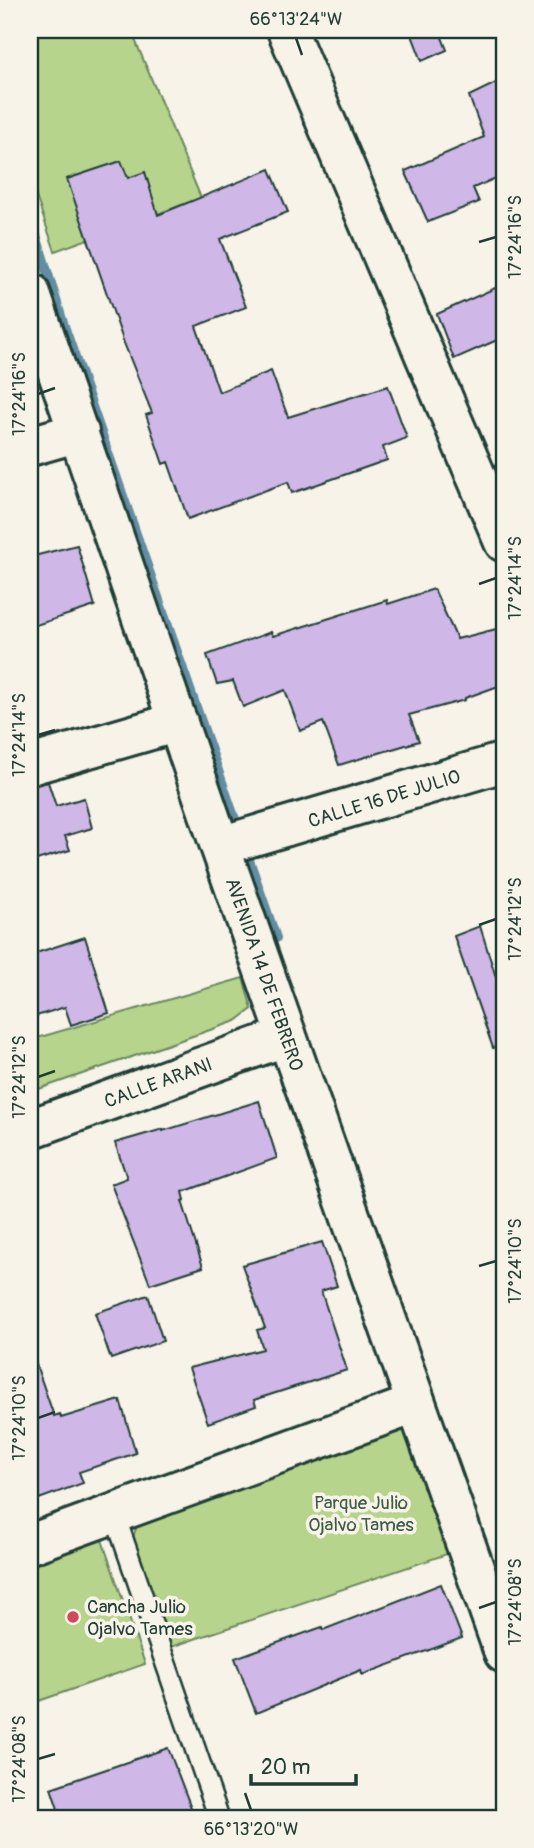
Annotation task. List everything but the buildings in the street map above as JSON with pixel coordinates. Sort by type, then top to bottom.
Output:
[{"type":"street","points":[[287,30],[504,542]]},
{"type":"street","name":"AVENIDA 14 DE FEBRERO","points":[[30,292],[178,722],[238,841],[286,1036],[504,1653]]},
{"type":"street","points":[[30,446],[79,432]]},
{"type":"street","points":[[30,765],[178,722]]},
{"type":"street","name":"CALLE 16 DE JULIO","points":[[238,841],[504,762]]},
{"type":"street","name":"CALLE ARANI","points":[[30,1129],[286,1036]]},
{"type":"street","points":[[30,1544],[415,1404]]},
{"type":"lane","points":[[114,1513],[219,1818]]},
{"type":"green space","points":[[30,30],[131,30],[201,198],[55,251],[30,179]]},
{"type":"green space","points":[[243,978],[252,1009],[236,1021],[30,1092],[30,1040]]},
{"type":"green space","name":"Parque Julio Ojalvo Tames","points":[[408,1425],[453,1552],[168,1648],[131,1543],[138,1523]]},
{"type":"green space","name":"Cancha Julio Ojalvo Tames","points":[[101,1537],[145,1664],[30,1704],[30,1563]]},
{"type":"waterway","points":[[30,216],[64,326],[276,938]]},
{"type":"place","name":"Cancha Julio Ojalvo Tames","points":[[73,1617]]}]
